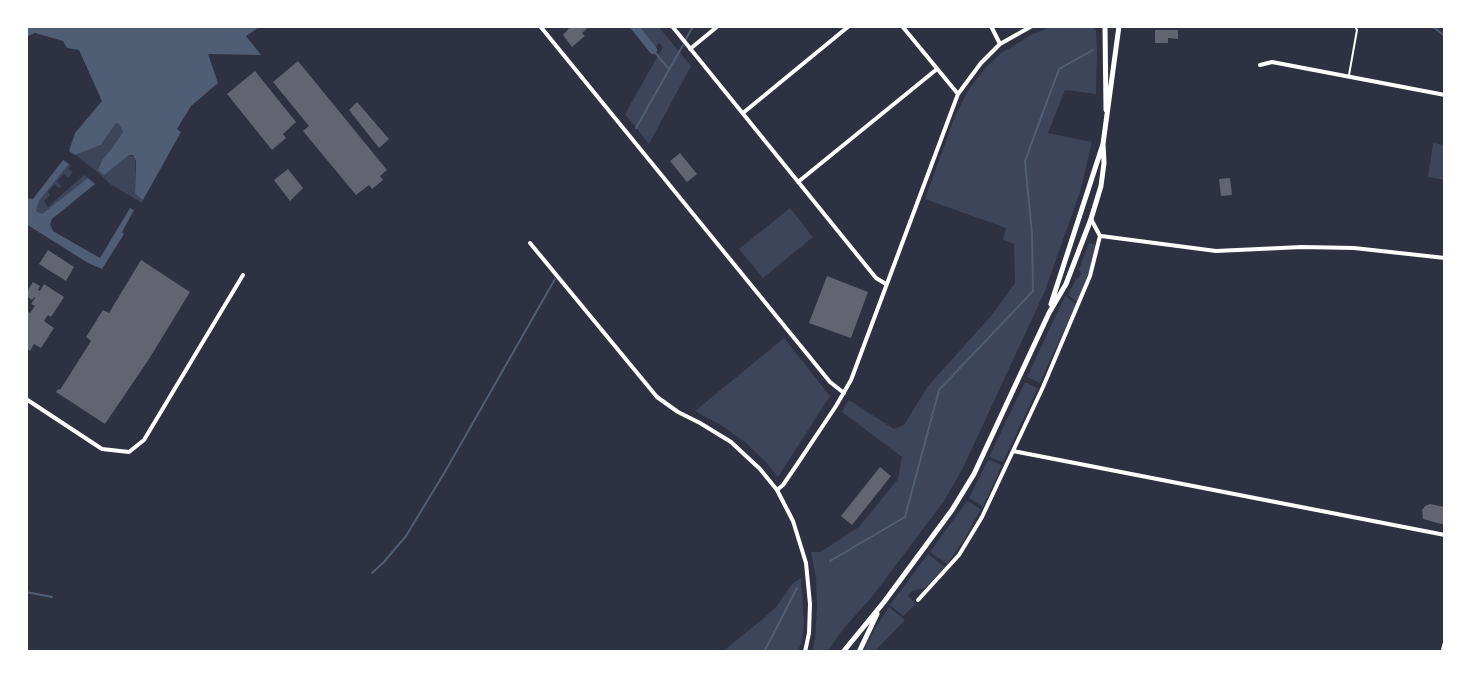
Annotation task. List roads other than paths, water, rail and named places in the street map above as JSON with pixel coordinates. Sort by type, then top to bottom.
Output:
[{"type":"main road","points":[[1105,26],[1106,123]]},
{"type":"main road","points":[[1049,313],[1103,144],[1119,26]]},
{"type":"main road","points":[[843,652],[881,606],[974,474],[1049,313],[1066,284],[1101,186],[1103,144]]},
{"type":"main road","points":[[859,652],[881,606]]},
{"type":"main road","points":[[1443,652],[1445,644]]},
{"type":"street","points":[[540,26],[830,382],[844,393]]},
{"type":"street","points":[[672,26],[876,278],[886,284]]},
{"type":"street","points":[[688,46],[718,26]]},
{"type":"street","points":[[742,113],[849,26]]},
{"type":"street","points":[[902,26],[958,94]]},
{"type":"street","points":[[991,26],[1000,44]]},
{"type":"street","points":[[777,490],[851,380],[958,94],[969,77],[1000,44],[1032,26]]},
{"type":"street","points":[[1260,65],[1272,62],[1445,95]]},
{"type":"street","points":[[798,182],[937,69]]},
{"type":"street","points":[[918,600],[965,546],[1013,451],[1090,276],[1100,236],[1091,219]]},
{"type":"street","points":[[1100,236],[1216,251],[1354,248],[1445,258]]},
{"type":"street","points":[[530,243],[657,397],[731,442],[777,490],[793,521],[806,563],[810,604],[805,651]]},
{"type":"street","points":[[26,399],[102,449],[129,452],[144,440],[243,275]]},
{"type":"street","points":[[1013,451],[1445,535]]},
{"type":"lane","points":[[1349,76],[1357,30],[1355,26]]},
{"type":"waterway","points":[[634,26],[653,50]]},
{"type":"waterway","points":[[686,39],[693,26]]},
{"type":"waterway","points":[[1432,26],[1445,36]]},
{"type":"waterway","points":[[636,128],[683,45]]},
{"type":"waterway","points":[[653,50],[668,68]]},
{"type":"waterway","points":[[830,561],[905,517],[939,390],[1033,291],[1032,234],[1025,161],[1059,69],[1093,50]]},
{"type":"waterway","points":[[372,573],[406,536],[555,279]]},
{"type":"waterway","points":[[764,652],[797,588]]},
{"type":"waterway","points":[[26,592],[52,597]]}]
